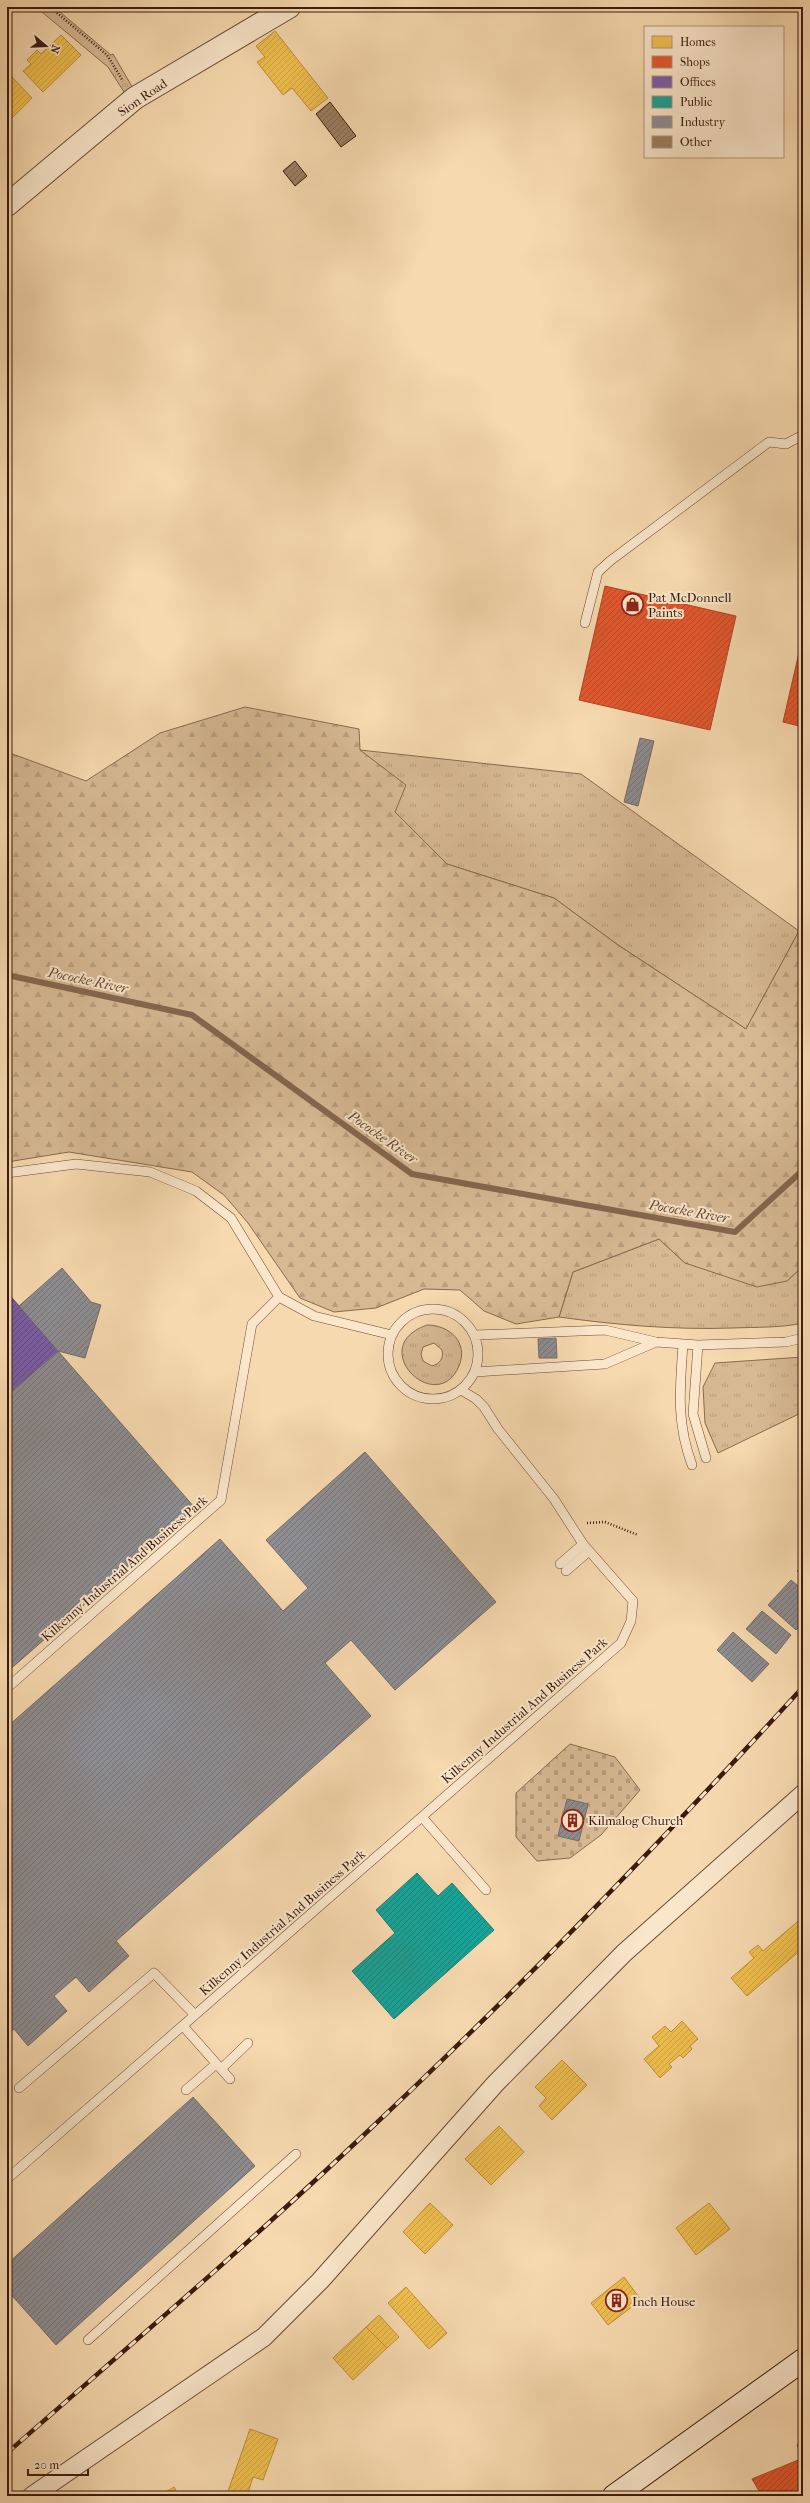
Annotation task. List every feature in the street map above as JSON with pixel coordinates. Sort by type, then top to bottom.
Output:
[{"type":"street","name":"Sion Road","points":[[7,205],[135,98],[289,7]]},
{"type":"street","points":[[32,2496],[264,2337],[320,2282],[495,2084],[624,1953],[803,1794]]},
{"type":"street","points":[[614,2496],[803,2360]]},
{"type":"lane","points":[[585,623],[598,572],[610,561],[769,442],[786,444],[803,435]]},
{"type":"lane","points":[[7,1174],[76,1164],[150,1172],[196,1191],[231,1218],[279,1297],[314,1316],[392,1335]]},
{"type":"lane","name":"Kilkenny Industrial And Business Park","points":[[7,1688],[221,1500],[252,1324],[279,1297]]},
{"type":"lane","points":[[426,1309],[441,1309],[455,1314],[467,1323],[475,1335],[478,1347],[478,1360],[475,1372],[461,1390],[448,1397],[433,1400],[418,1397],[405,1390],[395,1378],[389,1364],[388,1349],[392,1335],[401,1322],[413,1314],[426,1309]]},
{"type":"lane","points":[[475,1335],[605,1330],[656,1342],[698,1345],[786,1342],[803,1338]]},
{"type":"lane","points":[[475,1372],[605,1364],[656,1342]]},
{"type":"lane","points":[[683,1344],[679,1416],[683,1440],[692,1465]]},
{"type":"lane","points":[[698,1345],[693,1414],[706,1458]]},
{"type":"lane","name":"Kilkenny Industrial And Business Park","points":[[7,2179],[621,1643],[631,1621],[633,1601],[586,1547],[554,1499],[498,1429],[484,1407],[476,1399],[461,1390]]},
{"type":"lane","points":[[563,1567],[586,1547]]},
{"type":"lane","points":[[422,1817],[486,1890]]},
{"type":"lane","points":[[19,2088],[154,1973],[195,2015]]},
{"type":"lane","points":[[183,2026],[230,2079]]},
{"type":"lane","points":[[186,2090],[248,2043]]},
{"type":"lane","points":[[88,2340],[296,2154]]},
{"type":"path","points":[[50,7],[107,55],[125,84]]},
{"type":"path","points":[[582,1524],[605,1522],[638,1535]]},
{"type":"green space","points":[[36,7],[54,7],[111,55],[113,54],[134,90],[126,95],[108,67]]},
{"type":"green space","points":[[245,707],[359,729],[360,750],[406,785],[395,812],[447,864],[554,898],[618,945],[746,1029],[799,931],[803,932],[803,1266],[787,1281],[757,1287],[685,1263],[659,1239],[573,1272],[559,1317],[516,1324],[484,1311],[460,1290],[424,1289],[376,1308],[334,1312],[300,1298],[248,1223],[224,1195],[192,1172],[69,1152],[7,1162],[7,752],[86,781],[160,733]]},
{"type":"green space","points":[[360,750],[581,774],[799,931],[746,1029],[618,945],[554,898],[447,864],[394,812]]},
{"type":"green space","points":[[659,1239],[685,1263],[787,1281],[803,1266],[803,1323],[768,1327],[667,1328],[624,1325],[559,1317],[573,1272]]},
{"type":"green space","points":[[427,1325],[443,1328],[455,1336],[461,1349],[461,1357],[459,1366],[449,1380],[436,1385],[423,1382],[411,1373],[404,1361],[402,1348],[409,1335]],"holes":[[[434,1343],[442,1350],[442,1358],[437,1364],[432,1366],[423,1361],[421,1354],[423,1347]]]},
{"type":"green space","points":[[803,1357],[803,1412],[718,1453],[705,1423],[703,1387],[715,1363]]},
{"type":"green space","points":[[570,1744],[615,1757],[640,1790],[601,1835],[570,1858],[537,1861],[516,1837],[516,1793]]},
{"type":"building: Homes","points":[[275,31],[328,98],[311,111],[292,88],[283,95],[257,62],[265,57],[256,46]]},
{"type":"building: Homes","points":[[61,35],[81,55],[43,92],[23,71],[31,64],[27,60],[37,50],[41,54]]},
{"type":"building: Homes","points":[[12,77],[32,98],[7,123],[7,82]]},
{"type":"building: Homes","points":[[803,1917],[803,1948],[747,1996],[731,1978],[754,1958],[749,1952],[758,1945],[763,1951]]},
{"type":"building: Homes","points":[[682,2021],[698,2039],[690,2046],[692,2049],[683,2058],[680,2055],[669,2064],[672,2067],[660,2078],[644,2059],[659,2046],[652,2037],[665,2026],[671,2032]]},
{"type":"building: Homes","points":[[562,2060],[587,2085],[552,2120],[539,2106],[546,2098],[535,2087]]},
{"type":"building: Homes","points":[[499,2126],[524,2152],[491,2185],[465,2159]]},
{"type":"building: Homes","points":[[430,2203],[453,2225],[425,2254],[403,2232]]},
{"type":"building: Homes","points":[[709,2203],[730,2229],[696,2255],[676,2228]]},
{"type":"building: Homes","name":"Inch House","points":[[624,2277],[641,2300],[608,2325],[591,2303]]},
{"type":"building: Homes","points":[[406,2287],[447,2333],[429,2349],[388,2303]]},
{"type":"building: Homes","points":[[379,2315],[399,2337],[387,2348],[366,2327]]},
{"type":"building: Homes","points":[[366,2327],[387,2348],[353,2380],[333,2358]]},
{"type":"building: Homes","points":[[250,2429],[278,2439],[263,2480],[253,2477],[247,2496],[234,2496],[227,2494]]},
{"type":"building: Homes","points":[[174,2487],[179,2496],[159,2496]]},
{"type":"building: Shops","points":[[605,586],[736,616],[710,730],[579,700]]},
{"type":"building: Shops","points":[[803,635],[803,727],[783,722]]},
{"type":"building: Shops","points":[[803,2439],[803,2457],[797,2445]]},
{"type":"building: Shops","points":[[803,2458],[803,2496],[762,2496],[752,2479]]},
{"type":"building: Offices","points":[[7,1292],[58,1351],[7,1396]]},
{"type":"building: Public","points":[[417,1873],[438,1896],[452,1883],[494,1930],[394,2019],[352,1971],[395,1933],[376,1910]]},
{"type":"building: Industry","points":[[640,738],[654,741],[638,806],[624,802]]},
{"type":"building: Industry","points":[[62,1268],[91,1302],[101,1305],[85,1358],[58,1351],[19,1306]]},
{"type":"building: Industry","points":[[556,1338],[557,1358],[539,1358],[538,1339]]},
{"type":"building: Industry","points":[[58,1351],[195,1508],[7,1672],[7,1396]]},
{"type":"building: Industry","points":[[365,1452],[496,1602],[395,1690],[351,1640],[325,1663],[371,1716],[116,1941],[129,1956],[89,1992],[76,1977],[54,1996],[67,2011],[28,2046],[14,2029],[7,2035],[7,1727],[220,1539],[283,1611],[308,1588],[266,1540]]},
{"type":"building: Industry","points":[[803,1565],[803,1577],[797,1571]]},
{"type":"building: Industry","points":[[791,1580],[803,1590],[803,1623],[796,1630],[768,1605]]},
{"type":"building: Industry","points":[[762,1611],[791,1635],[776,1654],[746,1629]]},
{"type":"building: Industry","points":[[733,1632],[769,1664],[752,1682],[717,1650]]},
{"type":"building: Industry","name":"Kilmalog Church","points":[[567,1799],[588,1804],[579,1841],[558,1836]]},
{"type":"building: Industry","points":[[193,2097],[255,2166],[56,2345],[7,2290],[7,2264]]},
{"type":"building: Other","points":[[330,102],[356,136],[341,147],[316,114]]},
{"type":"building: Other","points":[[295,161],[307,176],[295,186],[283,171]]},
{"type":"waterway","name":"Pococke River","points":[[7,975],[192,1015],[412,1174],[735,1232],[803,1170]]},
{"type":"railway","points":[[7,2453],[279,2213],[424,2077],[590,1913],[803,1687]]},
{"type":"place","name":"Pat McDonnell Paints","points":[[632,604]]},
{"type":"place","name":"Kilmalog Church","points":[[573,1820]]},
{"type":"place","name":"Inch House","points":[[616,2301]]}]
